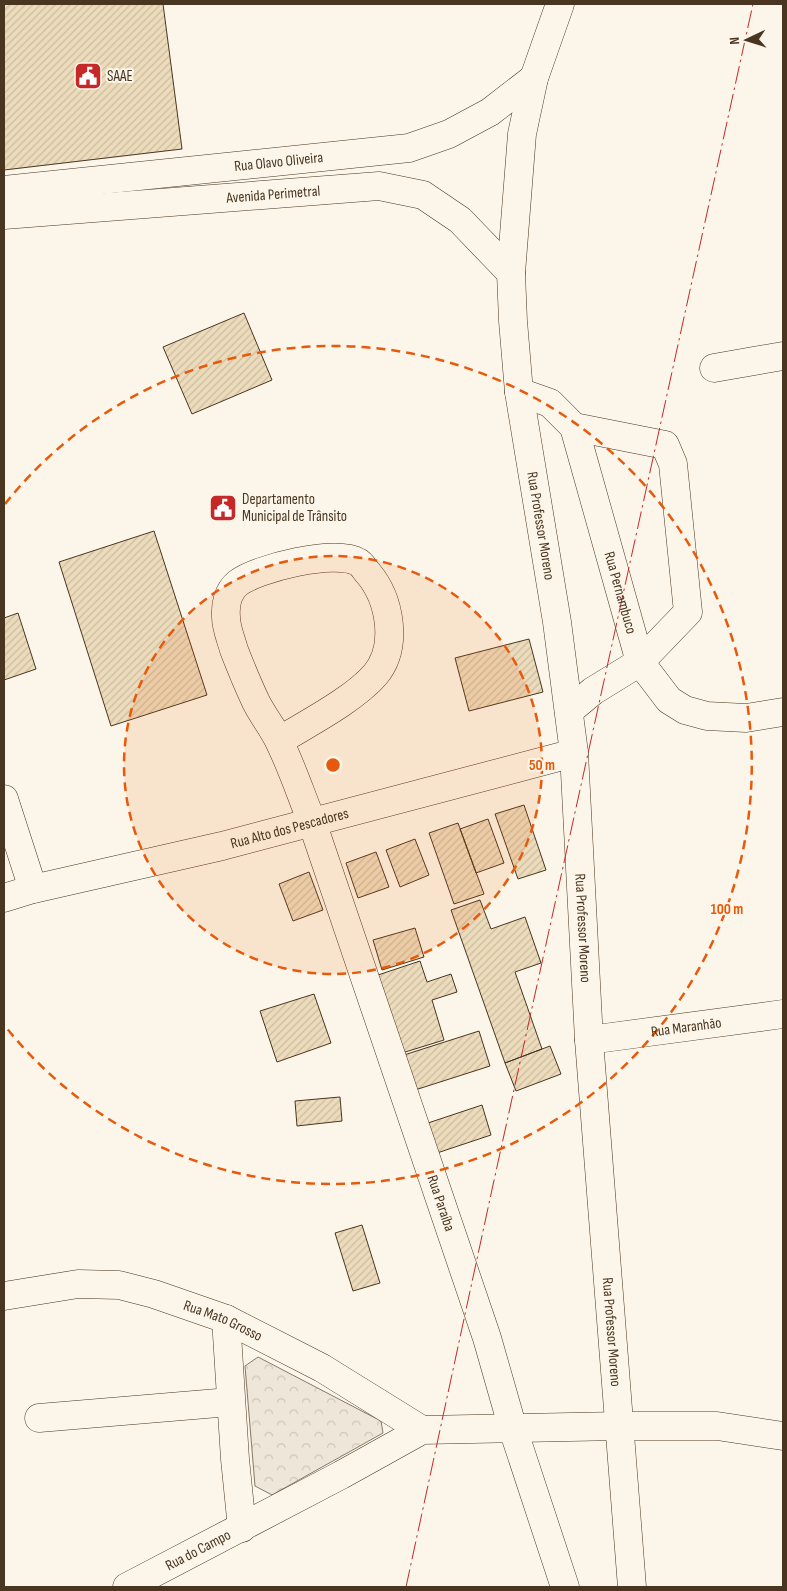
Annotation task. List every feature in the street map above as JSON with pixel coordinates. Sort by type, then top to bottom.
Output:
[{"type":"main road","points":[[534,78],[560,4]]},
{"type":"main road","name":"Rua Olavo Oliveira","points":[[4,190],[409,148],[449,134],[490,112],[534,78]]},
{"type":"main road","name":"Rua Professor Moreno","points":[[534,78],[522,134],[511,273],[513,321],[519,392],[557,622],[574,753],[589,1040],[632,1587]]},
{"type":"main road","name":"Avenida Perimetral","points":[[4,215],[379,186],[423,195],[460,220],[511,273]]},
{"type":"main road","points":[[714,368],[783,356]]},
{"type":"main road","name":"Rua Pernambuco","points":[[519,392],[550,403],[574,427],[640,662],[670,700],[685,710],[707,716],[746,718],[783,712]]},
{"type":"main road","points":[[569,711],[593,691],[640,662],[688,612],[673,464],[665,445],[574,427]]},
{"type":"main road","points":[[343,558],[358,562],[372,578],[382,596],[390,626],[387,650],[383,663],[376,674],[359,690],[279,741],[256,703],[229,635],[226,618],[227,598],[237,584],[258,572],[296,562],[326,559],[343,558]]},
{"type":"main road","name":"Rua Paraíba","points":[[279,741],[312,822],[487,1338],[513,1428],[565,1587]]},
{"type":"main road","name":"Rua Alto dos Pescadores","points":[[4,898],[33,889],[222,846],[574,753]]},
{"type":"main road","points":[[4,799],[33,889]]},
{"type":"main road","name":"Rua Maranhão","points":[[589,1040],[783,1014]]},
{"type":"main road","name":"Rua Mato Grosso","points":[[4,1296],[78,1284],[118,1285],[154,1294],[226,1319],[322,1368],[422,1430]]},
{"type":"main road","points":[[226,1319],[230,1402],[242,1528]]},
{"type":"main road","points":[[39,1418],[230,1402]]},
{"type":"main road","points":[[422,1430],[717,1426],[783,1436]]},
{"type":"main road","name":"Rua do Campo","points":[[127,1587],[242,1528],[422,1430]]},
{"type":"green space","points":[[258,1357],[381,1421],[383,1433],[272,1495],[255,1486],[245,1366]]},
{"type":"building","name":"SAAE","points":[[4,4],[163,4],[182,149],[4,170]]},
{"type":"building","points":[[244,313],[272,380],[192,414],[163,347]]},
{"type":"building","points":[[154,531],[207,695],[111,726],[59,562]]},
{"type":"building","points":[[18,613],[36,669],[4,680],[4,618]]},
{"type":"building","points":[[529,639],[543,692],[469,711],[455,658]]},
{"type":"building","points":[[524,805],[546,870],[518,879],[495,814]]},
{"type":"building","points":[[488,819],[504,863],[476,873],[460,829]]},
{"type":"building","points":[[458,823],[484,894],[454,904],[429,833]]},
{"type":"building","points":[[415,839],[429,875],[400,887],[386,850]]},
{"type":"building","points":[[376,852],[389,887],[358,898],[346,863]]},
{"type":"building","points":[[309,872],[323,910],[293,921],[279,884]]},
{"type":"building","points":[[480,900],[491,929],[525,917],[541,963],[515,972],[542,1049],[505,1063],[451,910]]},
{"type":"building","points":[[415,928],[424,957],[382,970],[373,940]]},
{"type":"building","points":[[420,961],[427,982],[451,974],[457,992],[432,1000],[444,1040],[402,1053],[378,975]]},
{"type":"building","points":[[314,994],[331,1043],[277,1062],[260,1011]]},
{"type":"building","points":[[479,1031],[490,1066],[415,1090],[404,1055]]},
{"type":"building","points":[[550,1046],[561,1074],[516,1091],[505,1063]]},
{"type":"building","points":[[340,1097],[342,1121],[297,1126],[295,1101]]},
{"type":"building","points":[[482,1105],[491,1135],[437,1153],[428,1123]]},
{"type":"building","points":[[362,1225],[380,1283],[353,1291],[335,1233]]},
{"type":"power","points":[[406,1587],[753,4]]},
{"type":"place","name":"SAAE","points":[[88,76]]},
{"type":"place","name":"Departamento Municipal de Trânsito","points":[[223,508]]}]
